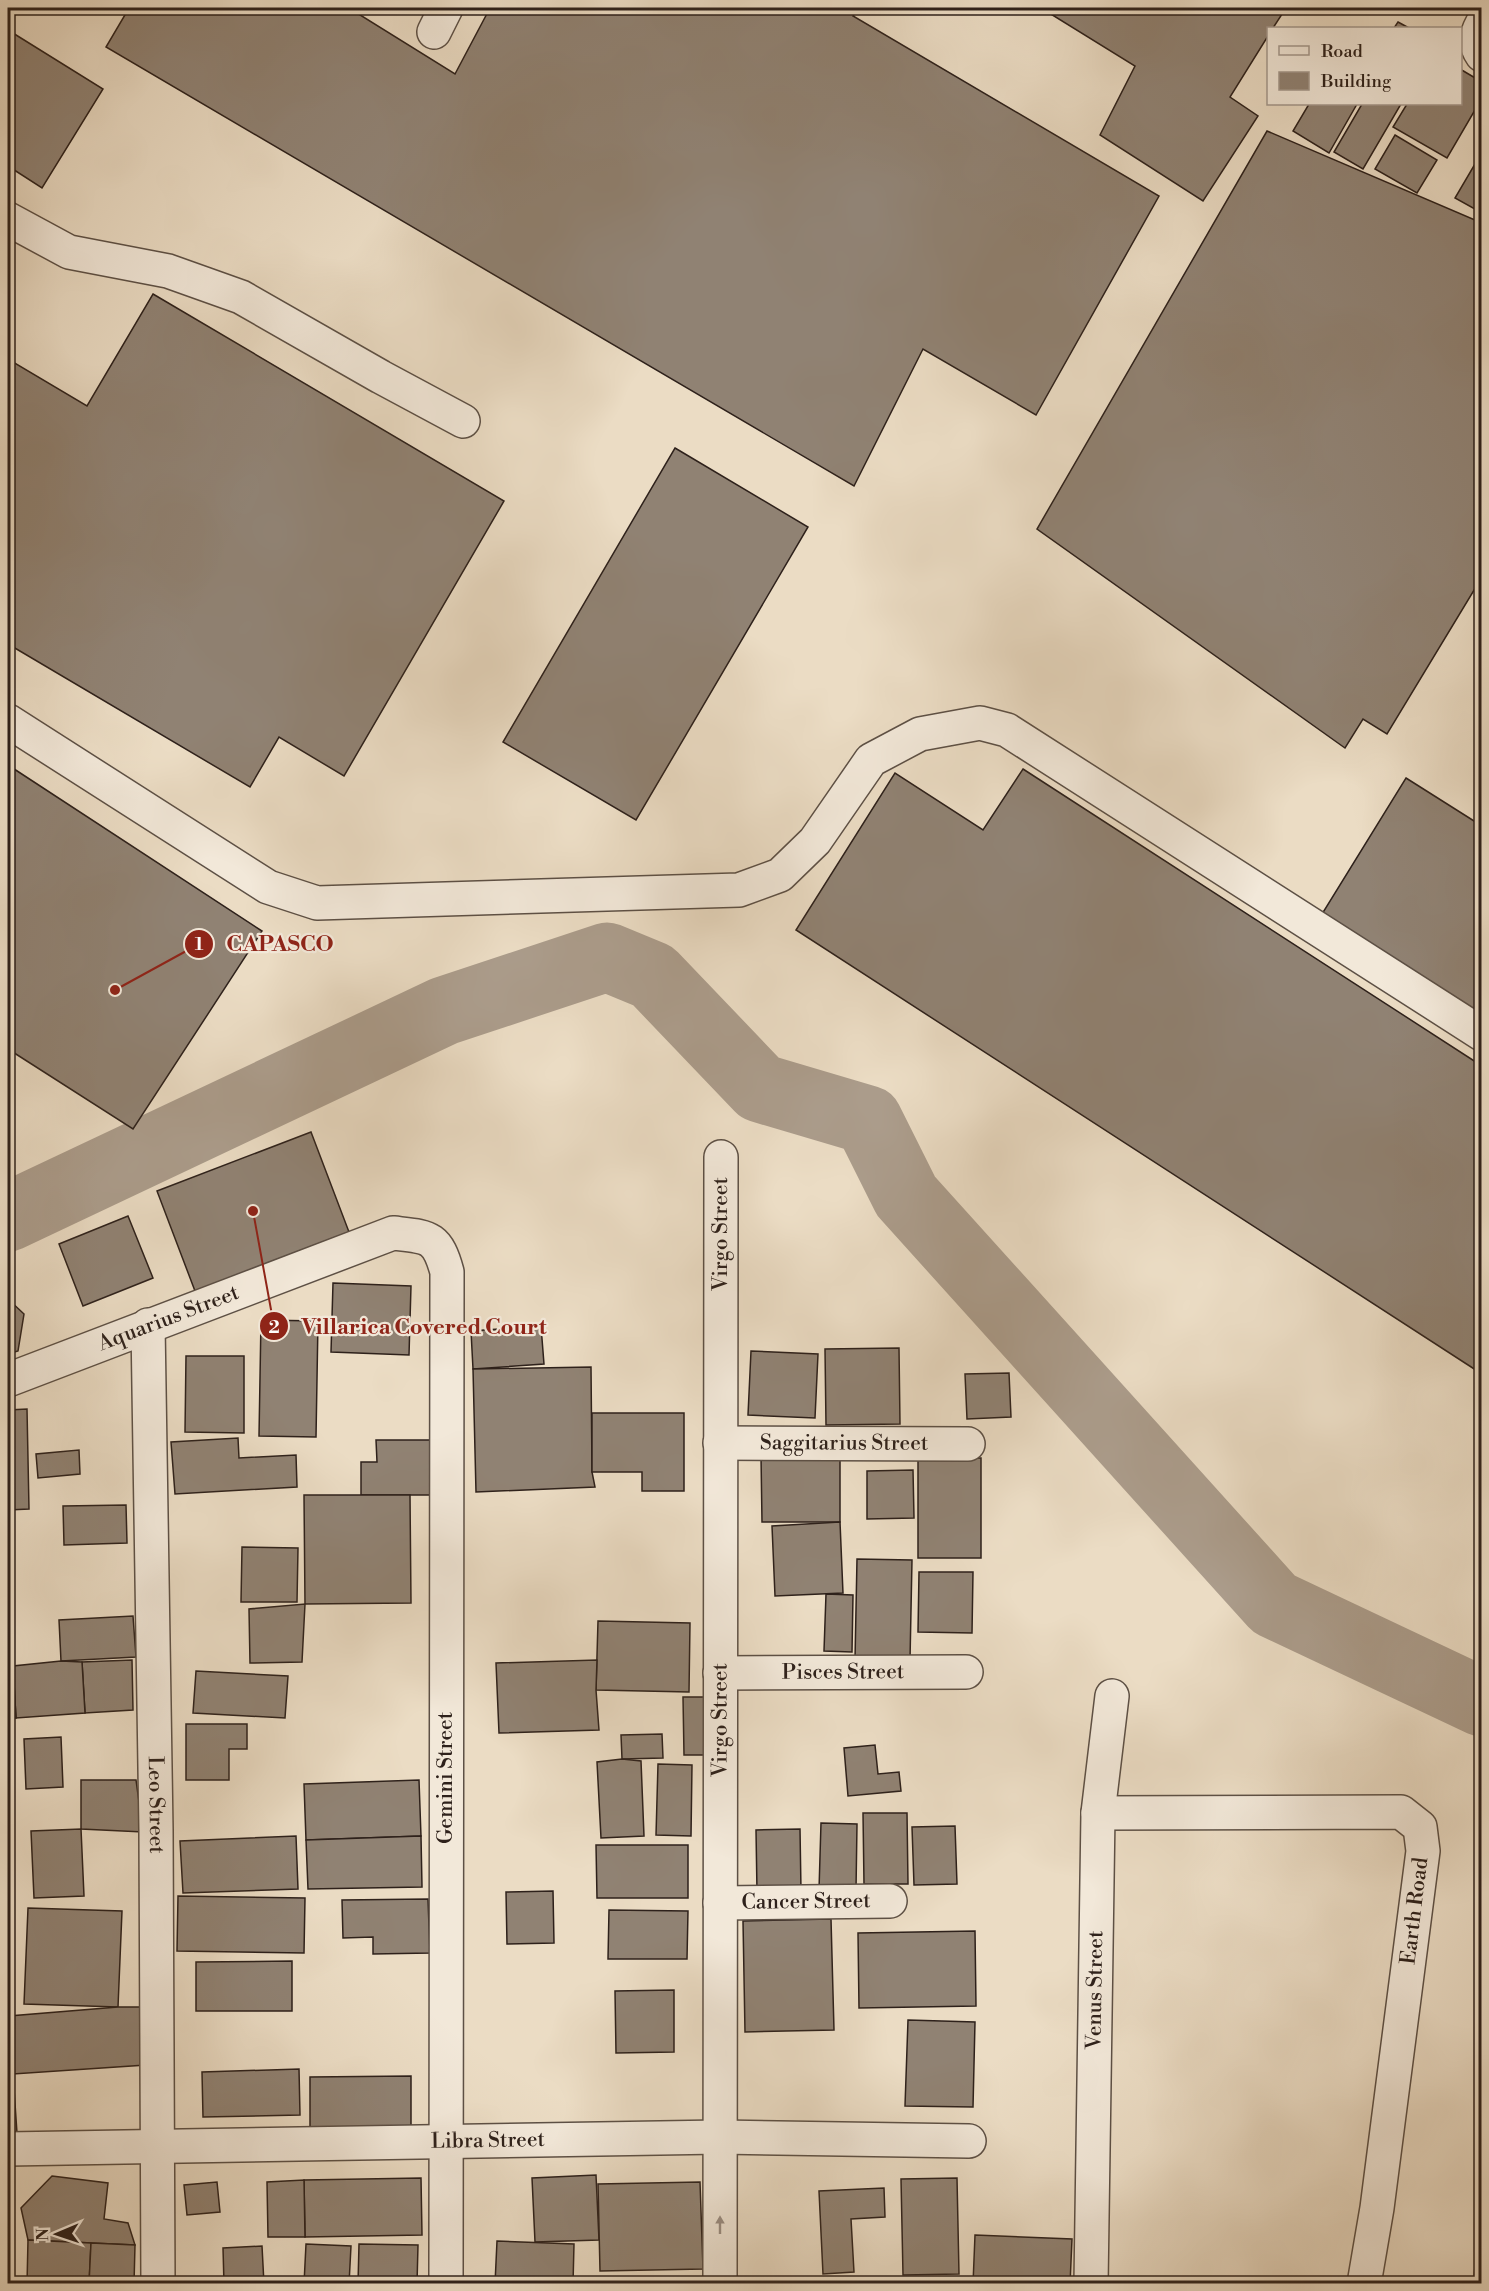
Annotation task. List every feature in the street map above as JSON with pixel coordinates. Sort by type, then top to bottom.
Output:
[{"type":"street","points":[[8,219],[69,252],[168,271],[241,297],[463,421]]},
{"type":"street","points":[[8,721],[268,887],[317,903],[739,890],[780,874],[815,841],[871,760],[920,734],[980,723],[1007,730],[1482,1034]]},
{"type":"street","name":"Virgo Street","points":[[720,2283],[721,1158]]},
{"type":"street","name":"Aquarius Street","points":[[8,1380],[393,1233],[426,1236],[441,1250],[447,1272]]},
{"type":"street","name":"Gemini Street","points":[[446,2283],[447,1272]]},
{"type":"street","name":"Leo Street","points":[[148,1325],[156,1807],[158,2283]]},
{"type":"street","name":"Saggitarius Street","points":[[720,1443],[968,1444]]},
{"type":"street","name":"Pisces Street","points":[[720,1673],[966,1672]]},
{"type":"street","name":"Venus Street","points":[[1091,2283],[1098,1813],[1112,1696]]},
{"type":"street","name":"Earth Road","points":[[1098,1813],[1401,1812],[1420,1827],[1423,1851],[1377,2208],[1364,2283]]},
{"type":"street","name":"Cancer Street","points":[[720,1903],[890,1900]]},
{"type":"street","name":"Libra Street","points":[[8,2149],[720,2137],[969,2141]]},
{"type":"shaded area","points":[[1481,2217],[1481,2283],[1473,2283]]},
{"type":"building","points":[[8,8],[23,8],[8,21]]},
{"type":"building","points":[[129,8],[349,8],[455,74],[490,8],[859,8],[853,16],[1159,196],[1036,415],[923,349],[854,486],[106,47]]},
{"type":"building","points":[[1041,8],[1286,8],[1274,27],[1267,27],[1267,38],[1230,97],[1258,116],[1203,201],[1100,135],[1135,66]]},
{"type":"building","points":[[1398,22],[1407,27],[1395,27]]},
{"type":"building","points":[[8,30],[103,89],[42,188],[8,166]]},
{"type":"building","points":[[1462,70],[1482,82],[1482,98],[1447,158],[1393,127],[1406,105],[1462,105]]},
{"type":"building","points":[[1308,105],[1356,105],[1329,153],[1293,131]]},
{"type":"building","points":[[1361,105],[1400,105],[1363,169],[1334,152]]},
{"type":"building","points":[[1267,131],[1482,223],[1482,524],[1475,534],[1482,538],[1482,577],[1387,734],[1363,719],[1345,748],[1037,529]]},
{"type":"building","points":[[1395,135],[1437,160],[1417,193],[1375,169]]},
{"type":"building","points":[[1482,152],[1482,213],[1455,198]]},
{"type":"building","points":[[153,294],[504,501],[344,776],[279,737],[250,787],[8,644],[8,359],[87,406]]},
{"type":"building","points":[[675,448],[808,527],[636,820],[503,742]]},
{"type":"building","points":[[8,765],[262,931],[133,1129],[8,1049]]},
{"type":"building","points":[[1023,769],[1482,1066],[1482,1374],[796,930],[895,773],[983,830]]},
{"type":"building","points":[[1406,778],[1482,826],[1482,1015],[1322,914]]},
{"type":"building","points":[[311,1132],[349,1232],[195,1291],[157,1191]]},
{"type":"building","points":[[128,1216],[153,1278],[83,1306],[59,1244]]},
{"type":"building","points":[[333,1283],[411,1286],[409,1355],[331,1352]]},
{"type":"building","points":[[8,1299],[24,1314],[18,1351],[8,1354]]},
{"type":"building","points":[[261,1320],[318,1321],[316,1437],[259,1436]]},
{"type":"building","points":[[541,1326],[544,1364],[473,1369],[471,1331]]},
{"type":"building","points":[[899,1348],[900,1424],[826,1425],[825,1349]]},
{"type":"building","points":[[751,1351],[818,1354],[815,1418],[748,1415]]},
{"type":"building","points":[[186,1356],[244,1356],[244,1433],[185,1432]]},
{"type":"building","points":[[591,1367],[592,1472],[595,1487],[476,1492],[473,1369]]},
{"type":"building","points":[[1009,1373],[1011,1417],[967,1419],[965,1374]]},
{"type":"building","points":[[27,1409],[29,1509],[8,1510],[8,1410]]},
{"type":"building","points":[[592,1413],[684,1413],[684,1491],[642,1491],[642,1472],[592,1472]]},
{"type":"building","points":[[238,1438],[239,1458],[296,1455],[297,1487],[175,1494],[171,1442]]},
{"type":"building","points":[[376,1440],[435,1440],[435,1495],[361,1495],[361,1462],[377,1462]]},
{"type":"building","points":[[79,1450],[80,1474],[38,1478],[36,1454]]},
{"type":"building","points":[[840,1454],[840,1522],[762,1522],[761,1456]]},
{"type":"building","points":[[918,1458],[981,1458],[981,1558],[918,1558]]},
{"type":"building","points":[[913,1470],[914,1518],[867,1519],[867,1471]]},
{"type":"building","points":[[304,1495],[410,1495],[411,1603],[305,1604]]},
{"type":"building","points":[[126,1505],[127,1543],[64,1545],[63,1506]]},
{"type":"building","points":[[840,1522],[843,1593],[775,1596],[772,1526]]},
{"type":"building","points":[[242,1547],[298,1548],[297,1602],[241,1602]]},
{"type":"building","points":[[857,1559],[912,1560],[910,1660],[855,1660]]},
{"type":"building","points":[[919,1572],[973,1572],[972,1633],[918,1632]]},
{"type":"building","points":[[826,1594],[853,1595],[852,1652],[824,1651]]},
{"type":"building","points":[[305,1604],[302,1662],[250,1663],[249,1609]]},
{"type":"building","points":[[133,1616],[136,1657],[61,1661],[59,1620]]},
{"type":"building","points":[[598,1621],[690,1623],[689,1692],[596,1690]]},
{"type":"building","points":[[132,1660],[133,1710],[85,1713],[82,1662]]},
{"type":"building","points":[[597,1660],[596,1690],[599,1730],[499,1733],[496,1663]]},
{"type":"building","points":[[61,1661],[82,1662],[85,1713],[16,1718],[13,1666]]},
{"type":"building","points":[[8,1666],[13,1666],[16,1718],[8,1718]]},
{"type":"building","points":[[196,1671],[288,1676],[285,1718],[193,1713]]},
{"type":"building","points":[[683,1697],[712,1697],[712,1755],[684,1755]]},
{"type":"building","points":[[186,1724],[247,1724],[247,1749],[229,1749],[229,1780],[186,1780]]},
{"type":"building","points":[[662,1734],[663,1758],[622,1759],[621,1735]]},
{"type":"building","points":[[61,1737],[63,1787],[26,1789],[24,1739]]},
{"type":"building","points":[[875,1745],[878,1774],[899,1772],[901,1791],[848,1796],[844,1748]]},
{"type":"building","points":[[622,1759],[641,1761],[644,1836],[601,1838],[597,1762]]},
{"type":"building","points":[[658,1764],[692,1765],[691,1836],[656,1835]]},
{"type":"building","points":[[81,1780],[136,1780],[143,1832],[81,1829]]},
{"type":"building","points":[[419,1780],[421,1836],[306,1840],[304,1784]]},
{"type":"building","points":[[863,1813],[907,1813],[908,1884],[864,1884]]},
{"type":"building","points":[[821,1823],[857,1824],[856,1890],[819,1890]]},
{"type":"building","points":[[955,1826],[957,1884],[914,1885],[912,1827]]},
{"type":"building","points":[[81,1829],[84,1896],[34,1898],[31,1831]]},
{"type":"building","points":[[800,1829],[801,1891],[757,1892],[756,1830]]},
{"type":"building","points":[[296,1836],[298,1889],[183,1893],[180,1841]]},
{"type":"building","points":[[421,1836],[422,1887],[308,1889],[306,1840]]},
{"type":"building","points":[[596,1845],[688,1845],[688,1898],[597,1898]]},
{"type":"building","points":[[553,1891],[554,1943],[507,1944],[506,1892]]},
{"type":"building","points":[[178,1896],[305,1898],[304,1953],[177,1951]]},
{"type":"building","points":[[428,1899],[430,1953],[373,1954],[373,1937],[343,1938],[342,1900]]},
{"type":"building","points":[[28,1908],[122,1911],[118,2007],[24,2004]]},
{"type":"building","points":[[609,1910],[688,1911],[687,1959],[608,1959]]},
{"type":"building","points":[[831,1919],[834,2030],[745,2032],[743,1921]]},
{"type":"building","points":[[975,1931],[976,2006],[859,2008],[858,1933]]},
{"type":"building","points":[[8,1959],[9,2016],[8,2015]]},
{"type":"building","points":[[292,1961],[292,2011],[196,2011],[196,1962]]},
{"type":"building","points":[[674,1990],[674,2052],[616,2053],[615,1991]]},
{"type":"building","points":[[142,2007],[146,2065],[13,2074],[9,2016]]},
{"type":"building","points":[[908,2020],[975,2022],[973,2107],[905,2106]]},
{"type":"building","points":[[299,2069],[300,2115],[203,2117],[202,2072]]},
{"type":"building","points":[[8,2074],[13,2074],[17,2133],[8,2133]]},
{"type":"building","points":[[411,2076],[411,2131],[310,2130],[310,2077]]},
{"type":"building","points":[[596,2175],[599,2240],[535,2242],[532,2178]]},
{"type":"building","points":[[52,2176],[108,2183],[104,2219],[128,2223],[135,2245],[28,2240],[21,2208]]},
{"type":"building","points":[[421,2178],[422,2235],[305,2237],[304,2180]]},
{"type":"building","points":[[957,2178],[959,2274],[903,2275],[901,2179]]},
{"type":"building","points":[[304,2180],[305,2237],[268,2237],[267,2182]]},
{"type":"building","points":[[217,2182],[220,2212],[187,2215],[184,2185]]},
{"type":"building","points":[[700,2182],[703,2269],[600,2271],[598,2184]]},
{"type":"building","points":[[884,2188],[885,2217],[851,2219],[854,2272],[823,2274],[819,2191]]},
{"type":"building","points":[[975,2235],[1072,2239],[1070,2284],[973,2284]]},
{"type":"building","points":[[28,2240],[91,2243],[89,2284],[27,2284]]},
{"type":"building","points":[[497,2241],[574,2244],[573,2284],[495,2284]]},
{"type":"building","points":[[91,2243],[135,2245],[134,2284],[89,2284]]},
{"type":"building","points":[[306,2244],[351,2246],[349,2284],[304,2284]]},
{"type":"building","points":[[359,2244],[418,2245],[417,2284],[358,2284]]},
{"type":"building","points":[[262,2246],[264,2284],[224,2284],[223,2248]]},
{"type":"waterway","points":[[8,1217],[444,1011],[607,957],[653,976],[760,1088],[868,1120],[906,1196],[1274,1604],[1482,1702]]},
{"type":"place","name":"CAPASCO","points":[[115,990]]},
{"type":"place","name":"Villarica Covered Court","points":[[253,1211]]}]
